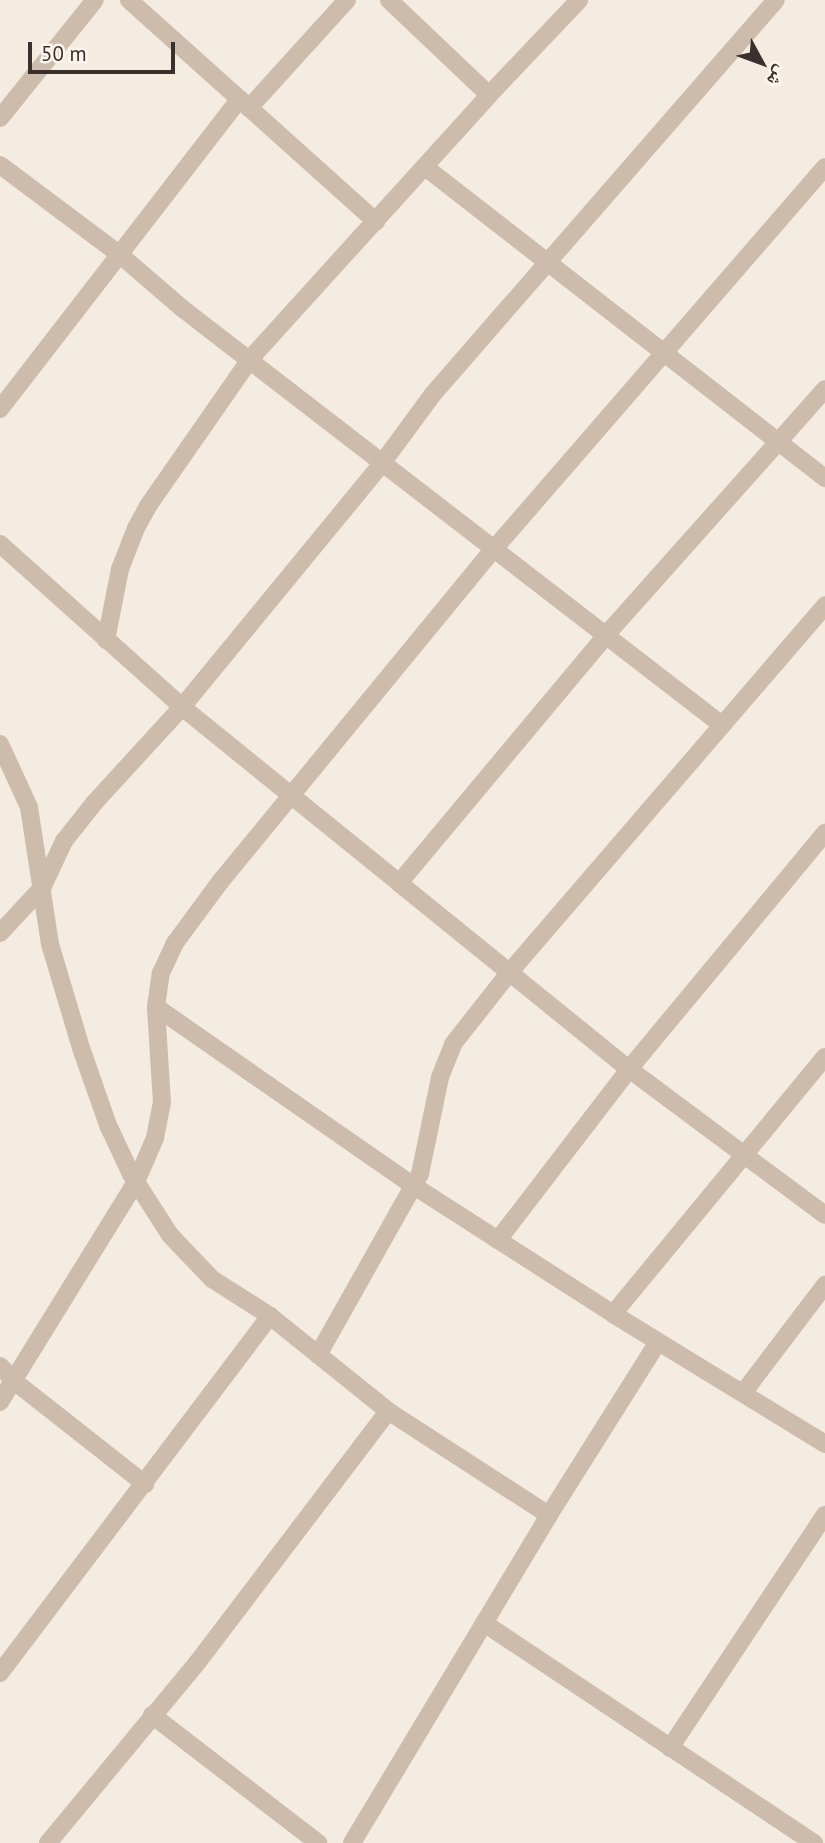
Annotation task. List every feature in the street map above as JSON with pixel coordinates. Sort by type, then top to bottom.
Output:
[{"type":"street","points":[[0,118],[94,0]]},
{"type":"street","points":[[129,0],[376,222]]},
{"type":"street","points":[[0,409],[118,254],[244,104],[347,0]]},
{"type":"street","points":[[389,0],[489,95]]},
{"type":"street","points":[[106,640],[120,569],[135,528],[250,359],[489,95],[579,0]]},
{"type":"street","points":[[0,933],[41,888],[64,841],[95,802],[182,707],[383,462],[433,394],[776,0]]},
{"type":"street","points":[[0,165],[722,724]]},
{"type":"street","points":[[425,167],[825,478]]},
{"type":"street","points":[[0,1402],[135,1182],[155,1138],[162,1103],[156,1007],[161,973],[175,943],[220,882],[494,549],[666,354],[825,167]]},
{"type":"street","points":[[399,883],[606,635],[825,388]]},
{"type":"street","points":[[0,544],[182,707],[509,973],[629,1069],[825,1215]]},
{"type":"street","points":[[318,1355],[415,1186],[425,1158],[447,1054],[509,973],[825,605]]},
{"type":"street","points":[[0,744],[29,807],[50,944],[81,1048],[108,1125],[135,1182],[170,1236],[223,1287],[270,1316],[388,1411],[549,1515]]},
{"type":"street","points":[[498,1240],[629,1069],[825,833]]},
{"type":"street","points":[[156,1007],[415,1186],[613,1314],[825,1444]]},
{"type":"street","points":[[613,1314],[825,1056]]},
{"type":"street","points":[[743,1394],[825,1285]]},
{"type":"street","points":[[0,1673],[270,1316]]},
{"type":"street","points":[[352,1843],[549,1515],[658,1342]]},
{"type":"street","points":[[0,1366],[14,1381],[145,1483]]},
{"type":"street","points":[[48,1843],[197,1663],[388,1411]]},
{"type":"street","points":[[670,1748],[825,1516]]},
{"type":"street","points":[[484,1623],[814,1843]]},
{"type":"street","points":[[152,1715],[318,1843]]}]
